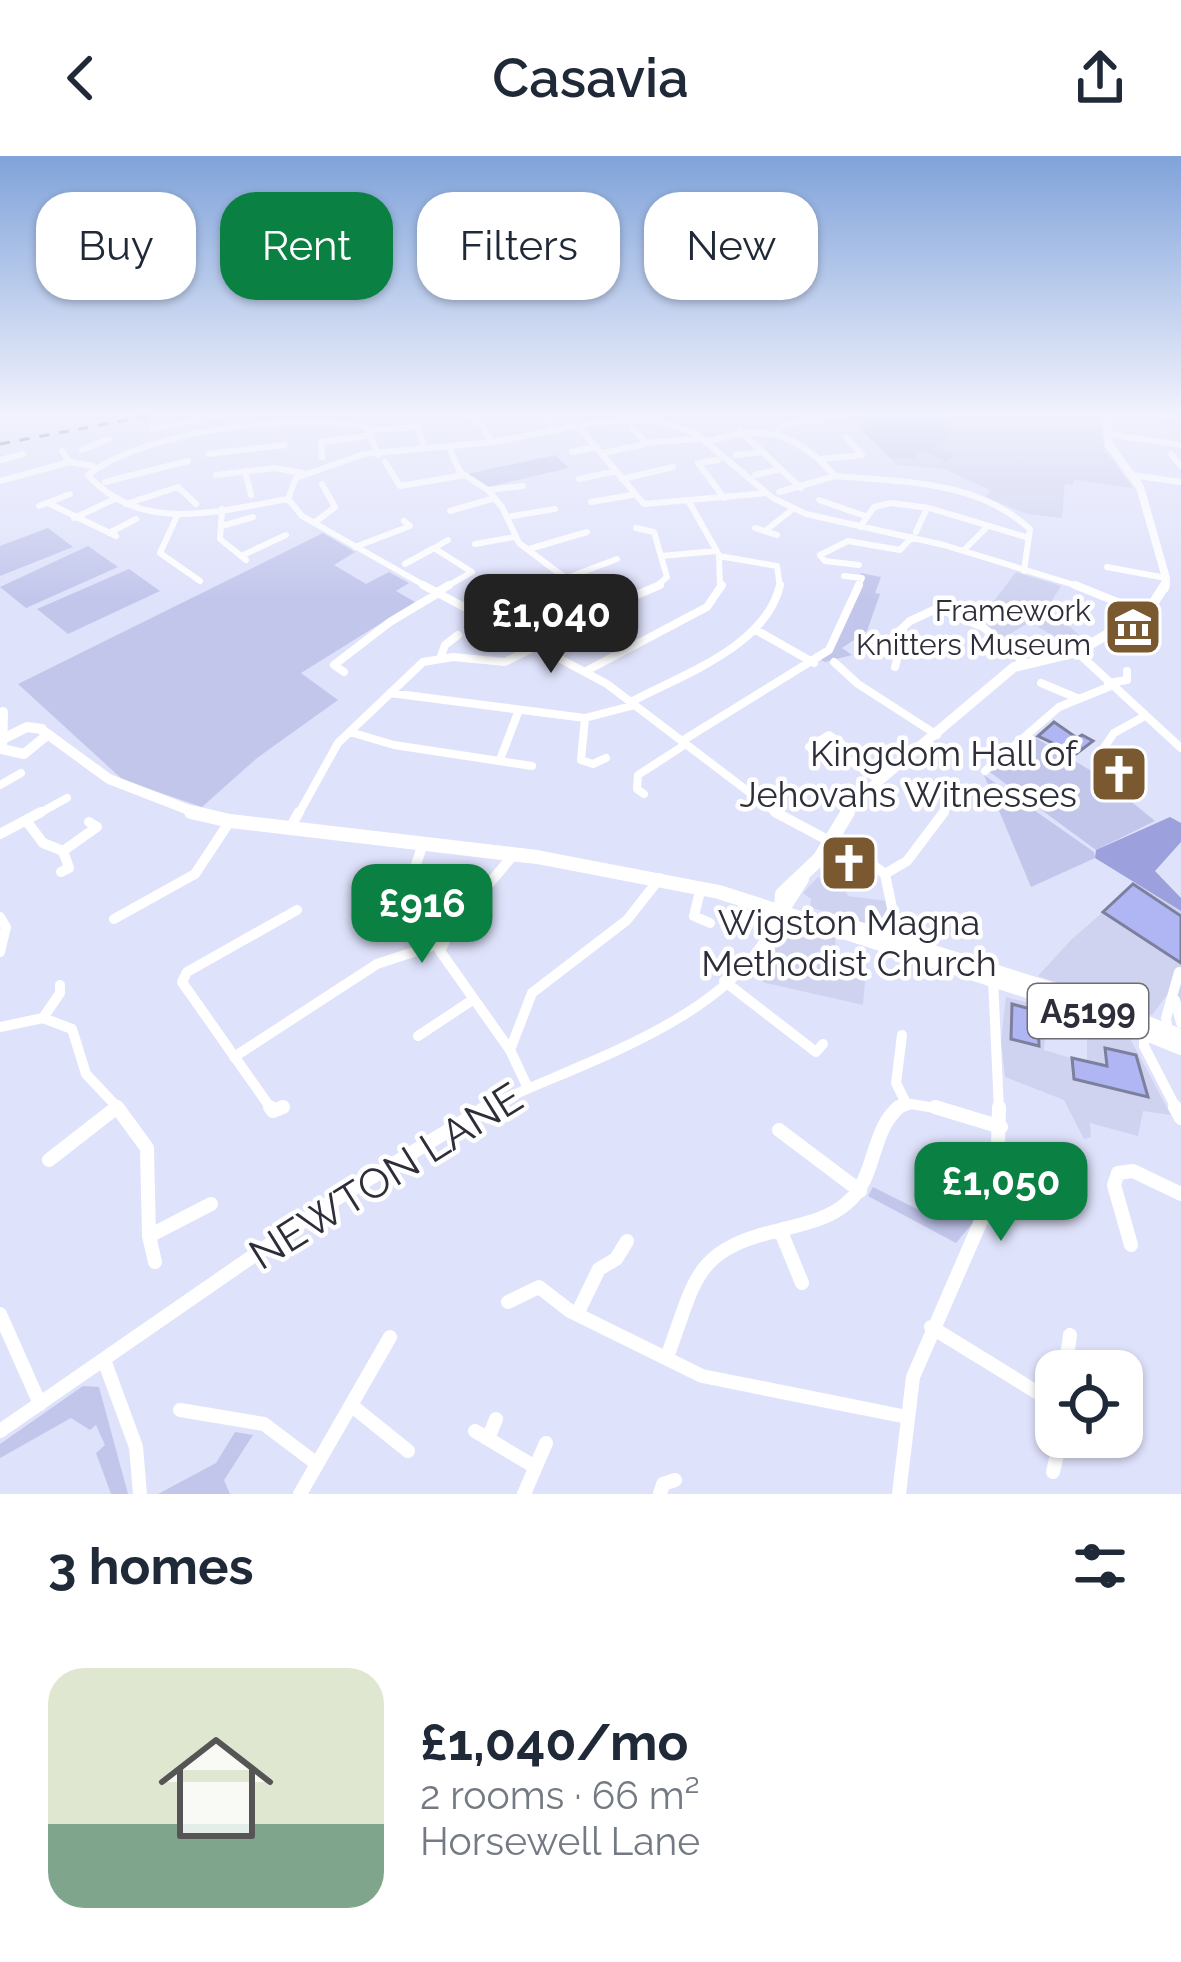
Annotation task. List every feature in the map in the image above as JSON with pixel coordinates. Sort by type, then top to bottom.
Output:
[{"type":"main road","points":[[784,909],[788,887],[834,841],[855,801],[880,780],[1024,662],[1077,652],[1142,612],[1163,592],[1166,578],[1141,490],[1131,475]]},
{"type":"main road","points":[[2,709],[27,727],[46,733],[43,742],[21,754],[8,754],[2,742],[2,709]]},
{"type":"main road","points":[[2,742],[27,727]]},
{"type":"main road","name":"A5199","points":[[46,733],[113,784],[149,800],[230,821],[515,853],[701,887],[994,975],[1144,1026],[1180,1044]]},
{"type":"main road","name":"A5199","points":[[21,754],[78,758]]},
{"type":"main road","name":"A5199","points":[[784,909],[878,944],[994,975]]},
{"type":"main road","name":"A5199","points":[[1144,1026],[1173,1026],[1180,1044]]},
{"type":"street","points":[[91,475],[90,480],[126,505],[148,514],[177,515],[288,499]]},
{"type":"street","points":[[112,482],[133,475]]},
{"type":"street","points":[[245,475],[246,494]]},
{"type":"street","points":[[288,499],[291,483],[300,475]]},
{"type":"street","points":[[394,475],[402,490],[465,476],[495,498],[514,537],[564,577]]},
{"type":"street","points":[[579,479],[615,475]]},
{"type":"street","points":[[619,475],[632,495],[651,505],[766,493]]},
{"type":"street","points":[[705,475],[724,498]]},
{"type":"street","points":[[747,475],[793,509],[914,534],[1102,594],[1142,612]]},
{"type":"street","points":[[787,475],[801,488]]},
{"type":"street","points":[[1134,475],[1181,482]]},
{"type":"street","points":[[778,492],[835,476],[946,485],[1026,521],[1029,538],[1024,571]]},
{"type":"street","points":[[488,490],[521,484]]},
{"type":"street","points":[[314,490],[324,486],[335,507],[314,524]]},
{"type":"street","points":[[126,505],[178,488],[196,504]]},
{"type":"street","points":[[70,494],[44,505],[112,534],[136,518]]},
{"type":"street","points":[[591,502],[632,495]]},
{"type":"street","points":[[74,518],[117,498]]},
{"type":"street","points":[[454,511],[495,498]]},
{"type":"street","points":[[288,499],[314,524],[355,548],[586,671],[791,824],[834,841],[885,874],[896,927]]},
{"type":"street","points":[[819,500],[865,516]]},
{"type":"street","points":[[586,671],[716,600],[724,583],[718,554],[689,502]]},
{"type":"street","points":[[860,526],[865,516],[887,502],[927,508],[986,530],[1029,538]]},
{"type":"street","points":[[859,565],[825,561],[820,555],[830,544],[848,540],[885,550],[904,549],[927,508]]},
{"type":"street","points":[[222,509],[222,544],[244,558],[286,535]]},
{"type":"street","points":[[777,535],[760,529],[793,509]]},
{"type":"street","points":[[507,517],[554,511]]},
{"type":"street","points":[[177,515],[173,531],[155,554],[198,578]]},
{"type":"street","points":[[222,526],[255,516]]},
{"type":"street","points":[[355,548],[410,526]]},
{"type":"street","points":[[536,590],[579,614],[599,614],[665,583],[654,532],[636,528]]},
{"type":"street","points":[[965,549],[986,530]]},
{"type":"street","points":[[529,549],[587,532]]},
{"type":"street","points":[[475,544],[514,537]]},
{"type":"street","points":[[403,562],[448,540]]},
{"type":"street","points":[[344,672],[332,664],[476,569],[434,548]]},
{"type":"street","points":[[390,693],[585,718],[633,704],[755,630],[777,606],[780,570],[754,559],[718,554],[661,556]]},
{"type":"street","points":[[489,617],[564,577],[580,576],[617,559]]},
{"type":"street","points":[[1113,570],[1166,578]]},
{"type":"street","points":[[637,792],[638,775],[646,767],[814,663],[838,638],[867,579],[844,577]]},
{"type":"street","points":[[900,661],[891,639],[910,621],[938,608],[983,628],[1024,662]]},
{"type":"street","points":[[755,630],[814,663]]},
{"type":"street","points":[[442,656],[445,645],[458,635]]},
{"type":"street","points":[[290,828],[327,757],[423,662],[442,656],[502,665],[539,645]]},
{"type":"street","points":[[1077,652],[1142,717],[1181,748]]},
{"type":"street","points":[[834,662],[858,684],[937,735]]},
{"type":"street","points":[[985,771],[1041,721],[1077,698],[1127,680],[1127,671]]},
{"type":"street","points":[[1041,683],[1077,698]]},
{"type":"street","points":[[501,757],[519,710]]},
{"type":"street","points":[[1115,761],[1101,752],[1114,733],[1142,717]]},
{"type":"street","points":[[585,718],[581,760],[586,769],[606,758]]},
{"type":"street","points":[[1102,728],[1114,733]]},
{"type":"street","points":[[1166,736],[1179,729]]},
{"type":"street","points":[[350,732],[377,742],[501,757],[532,766]]},
{"type":"street","points":[[833,751],[852,757],[880,780]]},
{"type":"street","points":[[0,759],[21,754]]},
{"type":"street","points":[[1,786],[22,773]]},
{"type":"street","points":[[0,834],[67,798]]},
{"type":"street","points":[[885,874],[907,861],[953,799]]},
{"type":"street","points":[[113,919],[195,874],[230,821]]},
{"type":"street","points":[[28,823],[43,843],[63,851],[69,868],[61,872]]},
{"type":"street","points":[[63,851],[97,827],[89,823]]},
{"type":"street","points":[[414,871],[423,843]]},
{"type":"street","points":[[515,853],[489,892],[447,931],[440,951],[510,1050],[527,1086]]},
{"type":"street","points":[[510,1050],[532,993],[628,920],[660,878]]},
{"type":"street","points":[[701,887],[694,916],[710,923]]},
{"type":"street","name":"NEWTON LANE","points":[[0,1431],[425,1142],[527,1086],[652,1033],[724,981],[774,930],[784,909]]},
{"type":"street","points":[[274,1112],[182,982],[187,972],[297,910]]},
{"type":"street","points":[[0,917],[6,927],[0,952]]},
{"type":"street","points":[[234,1057],[377,964],[442,943]]},
{"type":"street","points":[[899,1494],[913,1377],[931,1328],[990,1209],[1002,1153],[993,1055],[994,975]]},
{"type":"street","points":[[1173,1026],[1180,978]]},
{"type":"street","points":[[724,981],[806,1046],[817,1052],[823,1044]]},
{"type":"street","points":[[43,1018],[63,990]]},
{"type":"street","points":[[418,1036],[471,1001]]},
{"type":"street","points":[[0,1027],[43,1018],[72,1029],[86,1074],[146,1148],[149,1236],[155,1262]]},
{"type":"street","points":[[1144,1026],[1144,1046],[1181,1118]]},
{"type":"street","points":[[902,1035],[896,1083],[906,1103],[1001,1127]]},
{"type":"street","points":[[667,1357],[702,1270],[716,1251],[819,1220],[860,1191],[886,1121],[906,1103]]},
{"type":"street","points":[[50,1160],[81,1143],[117,1107]]},
{"type":"street","points":[[778,1130],[860,1191]]},
{"type":"street","points":[[1131,1245],[1114,1185],[1118,1173],[1132,1171],[1181,1194]]},
{"type":"street","points":[[149,1236],[201,1217],[211,1204]]},
{"type":"street","points":[[781,1232],[802,1282]]},
{"type":"street","points":[[578,1312],[599,1269],[616,1259],[627,1241]]},
{"type":"street","points":[[508,1302],[541,1279],[562,1307],[702,1376],[907,1417]]},
{"type":"street","points":[[0,1314],[40,1404]]},
{"type":"street","points":[[931,1328],[1035,1391]]},
{"type":"street","points":[[1068,1350],[1070,1335]]},
{"type":"street","points":[[300,1494],[390,1336]]},
{"type":"street","points":[[104,1360],[136,1447],[140,1494]]},
{"type":"street","points":[[351,1405],[408,1451]]},
{"type":"street","points":[[180,1410],[264,1424],[317,1464]]},
{"type":"street","points":[[496,1419],[481,1435],[536,1467]]},
{"type":"street","points":[[524,1494],[546,1443]]},
{"type":"street","points":[[1053,1472],[1056,1458]]},
{"type":"shaded area","points":[[469,475],[537,475],[488,487]]},
{"type":"shaded area","points":[[958,475],[1124,475],[1133,488],[1074,480],[1073,485],[1065,484],[1062,518],[1027,514],[986,497],[990,490]]},
{"type":"shaded area","points":[[48,528],[73,547],[0,576],[0,546]]},
{"type":"shaded area","points":[[323,533],[355,552],[334,565],[366,584],[389,572],[409,583],[396,591],[415,602],[301,673],[338,700],[257,758],[202,807],[123,780],[18,684]]},
{"type":"shaded area","points":[[88,546],[118,567],[26,608],[0,587]]},
{"type":"shaded area","points":[[129,569],[160,591],[68,634],[37,609]]},
{"type":"shaded area","points":[[1016,572],[1061,586],[1048,607],[1079,635],[1065,643],[1030,622],[1003,638],[978,622]]},
{"type":"shaded area","points":[[861,573],[881,577],[867,631],[842,648],[852,655],[825,662],[819,659],[829,650]]},
{"type":"shaded area","points":[[1031,735],[1100,776],[1155,821],[1096,850],[987,770]]},
{"type":"shaded area","points":[[984,775],[1094,852],[1095,858],[1031,887]]},
{"type":"shaded area","points":[[1170,817],[1181,823],[1181,842],[1155,871],[1181,898],[1181,911],[1095,858],[1096,850]]},
{"type":"shaded area","points":[[818,877],[845,889],[848,896],[887,901],[896,934],[810,907],[811,899],[803,893]]},
{"type":"shaded area","points":[[1136,883],[1181,911],[1181,1001],[1167,995],[1152,1015],[1038,976],[1071,940]]},
{"type":"shaded area","points":[[783,930],[807,930],[835,938],[837,957],[867,956],[863,1005],[766,983],[746,973]]},
{"type":"shaded area","points":[[1006,997],[1048,1008],[1044,1050],[1087,1060],[1087,1018],[1127,1033],[1171,1115],[1143,1111],[1138,1136],[1090,1123],[1091,1137],[1084,1139],[1064,1100],[1005,1077],[1001,1041]]},
{"type":"shaded area","points":[[873,1187],[921,1211],[928,1196],[976,1219],[956,1243],[868,1196]]},
{"type":"shaded area","points":[[83,1386],[99,1387],[128,1494],[111,1494],[96,1453],[105,1445],[96,1425],[90,1430],[71,1418],[0,1458],[0,1444]]},
{"type":"shaded area","points":[[235,1432],[253,1435],[224,1480],[230,1494],[158,1494],[216,1463]]},
{"type":"building","points":[[1054,722],[1077,738],[1082,735],[1093,741],[1076,754],[1038,736]]},
{"type":"building","points":[[1133,884],[1181,916],[1181,963],[1103,912]]},
{"type":"building","points":[[1012,1004],[1038,1011],[1039,1046],[1011,1039]]},
{"type":"building","points":[[1105,1048],[1136,1055],[1148,1097],[1074,1079],[1072,1058],[1107,1066]]},
{"type":"place","name":"Framework Knitters Museum","points":[[1133,627]]},
{"type":"place","name":"Kingdom Hall of Jehovahs Witnesses","points":[[1119,774]]},
{"type":"place","name":"Wigston Magna Methodist Church","points":[[849,863]]}]
